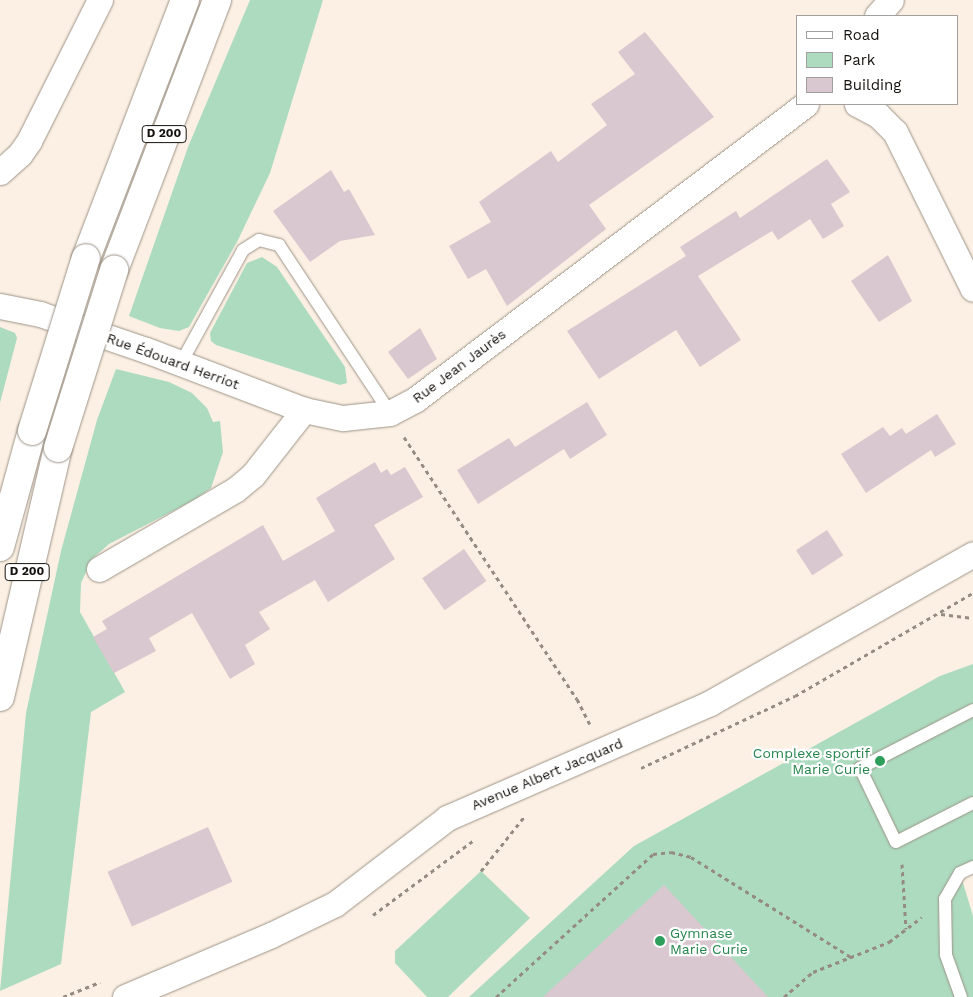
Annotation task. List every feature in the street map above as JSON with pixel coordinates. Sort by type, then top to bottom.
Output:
[{"type":"main road","name":"D 200","points":[[0,548],[32,431],[86,258],[185,0]]},
{"type":"main road","name":"D 200","points":[[0,697],[58,448],[114,270],[217,0]]},
{"type":"street","points":[[0,172],[20,154],[29,141],[100,0]]},
{"type":"street","points":[[878,15],[891,0]]},
{"type":"street","name":"Rue Jean Jaurès","points":[[304,410],[351,418],[390,413],[416,399],[805,105]]},
{"type":"street","points":[[859,105],[878,115],[895,132],[973,289]]},
{"type":"street","name":"Rue Édouard Herriot","points":[[0,293],[40,314]]},
{"type":"street","name":"Rue Édouard Herriot","points":[[0,306],[40,314],[182,362],[304,410]]},
{"type":"street","points":[[99,569],[235,490],[253,475],[304,410]]},
{"type":"street","name":"Avenue Albert Jacquard","points":[[125,997],[271,935],[335,904],[446,818],[710,703],[973,554]]},
{"type":"lane","points":[[182,362],[243,250],[259,240],[279,245],[390,413]]},
{"type":"lane","points":[[973,710],[860,768],[896,842],[973,803]]},
{"type":"lane","points":[[961,997],[946,955],[945,900],[960,873],[973,867]]},
{"type":"path","points":[[390,413],[577,699],[603,750]]},
{"type":"path","points":[[941,614],[973,618]]},
{"type":"path","points":[[510,822],[526,816]]},
{"type":"path","points":[[365,920],[480,836]]},
{"type":"path","points":[[896,842],[906,875],[906,929]]},
{"type":"path","points":[[496,997],[654,854],[671,852],[691,857],[851,957]]},
{"type":"path","points":[[784,997],[813,972],[889,942],[945,900]]},
{"type":"green space","points":[[250,0],[323,0],[270,173],[238,240],[189,327],[179,331],[160,328],[129,316],[188,147]]},
{"type":"green space","points":[[262,257],[277,267],[345,367],[347,383],[340,385],[216,345],[211,341],[210,333],[247,263]]},
{"type":"green space","points":[[0,327],[15,333],[17,338],[0,403]]},
{"type":"green space","points":[[116,369],[169,382],[192,393],[207,408],[213,422],[220,421],[223,452],[211,488],[194,500],[109,544],[92,559],[81,583],[80,612],[125,692],[91,712],[61,964],[0,991],[26,713],[61,551],[97,420]]},
{"type":"green space","name":"Complexe sportif Marie Curie","points":[[973,664],[973,867],[960,873],[973,916],[973,997],[469,997],[634,846],[940,676]]},
{"type":"green space","points":[[481,871],[530,918],[448,997],[427,997],[395,963],[395,951]]},
{"type":"building","points":[[645,32],[714,117],[589,205],[606,229],[507,306],[486,269],[468,279],[449,246],[491,222],[479,202],[551,151],[558,162],[607,125],[591,104],[635,74],[618,52]]},
{"type":"building","points":[[827,159],[850,192],[831,204],[844,226],[823,239],[810,219],[778,240],[772,231],[698,276],[741,340],[700,367],[676,330],[599,379],[567,331],[686,256],[680,247],[736,211],[740,218]]},
{"type":"building","points":[[331,170],[344,192],[349,189],[375,235],[340,241],[310,262],[273,211]]},
{"type":"building","points":[[888,255],[912,301],[879,322],[851,281]]},
{"type":"building","points":[[420,328],[437,359],[408,379],[388,352]]},
{"type":"building","points":[[587,402],[607,435],[570,459],[564,449],[478,504],[457,470],[509,438],[515,447]]},
{"type":"building","points":[[937,414],[956,444],[935,457],[931,450],[866,493],[841,454],[883,427],[890,436],[902,428],[906,434]]},
{"type":"building","points":[[375,462],[381,473],[387,469],[391,475],[405,467],[423,497],[374,525],[395,559],[328,602],[315,580],[259,612],[270,629],[245,645],[255,664],[230,679],[192,613],[149,638],[156,651],[114,673],[93,637],[107,629],[102,621],[263,525],[283,561],[335,531],[316,498]]},
{"type":"building","points":[[827,530],[843,555],[812,575],[796,550]]},
{"type":"building","points":[[464,549],[486,581],[445,610],[422,578]]},
{"type":"building","points":[[208,827],[232,882],[132,927],[108,872]]},
{"type":"building","name":"Gymnase Marie Curie","points":[[664,885],[768,997],[543,997]]},
{"type":"place","name":"Complexe sportif Marie Curie","points":[[880,761]]},
{"type":"place","name":"Gymnase Marie Curie","points":[[660,941]]}]
